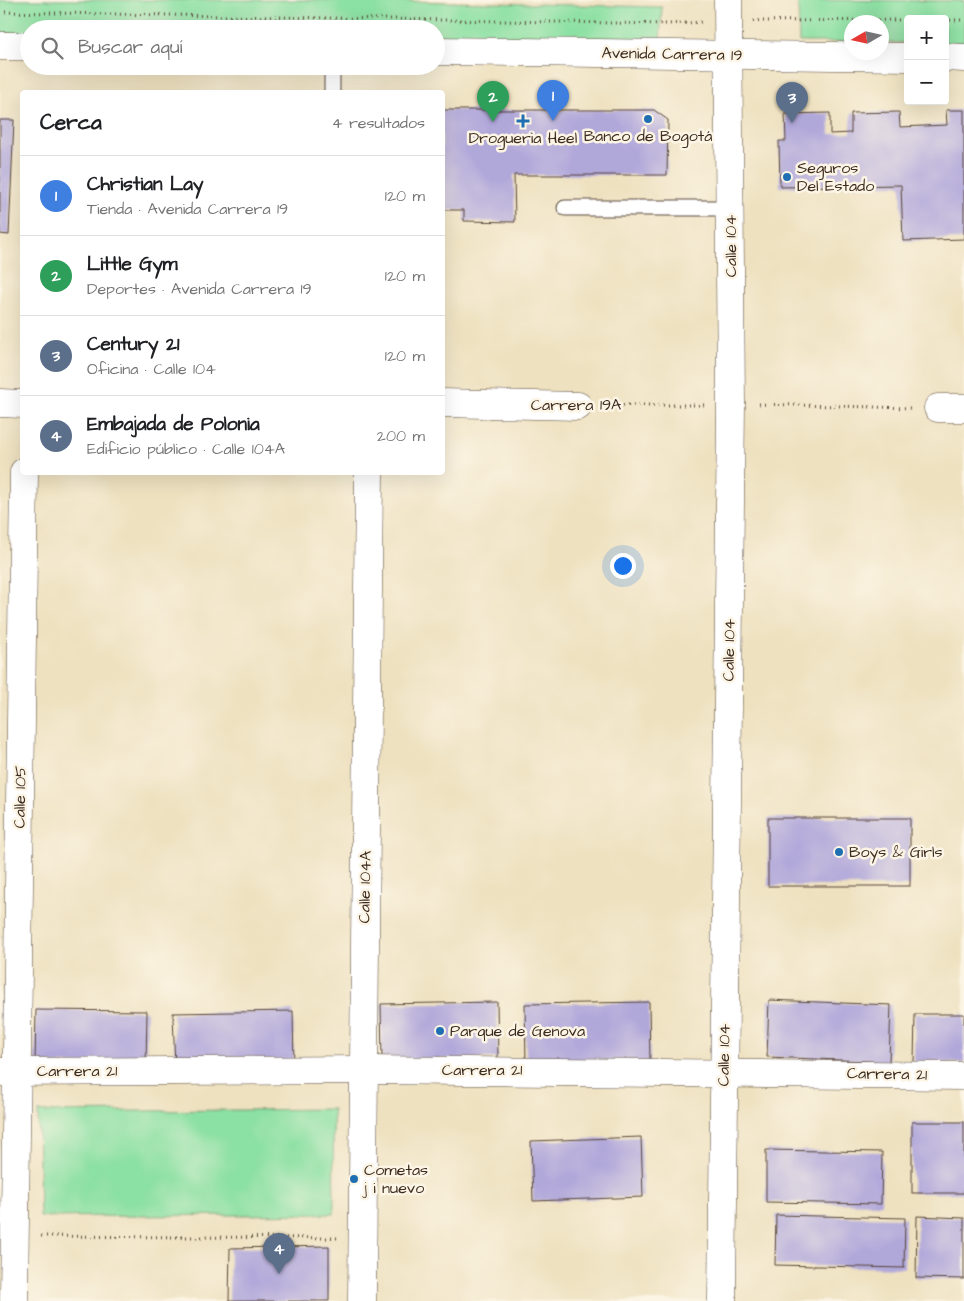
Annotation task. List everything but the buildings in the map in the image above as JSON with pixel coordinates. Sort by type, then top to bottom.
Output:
[{"type":"street","name":"Calle 104","points":[[722,1301],[731,404],[728,11]]},
{"type":"street","points":[[0,46],[20,46]]},
{"type":"street","name":"Avenida Carrera 19","points":[[445,51],[904,57]]},
{"type":"street","points":[[949,57],[964,58]]},
{"type":"street","name":"Carrera 19A","points":[[445,402],[578,406]]},
{"type":"street","points":[[0,404],[20,404]]},
{"type":"street","name":"Calle 105","points":[[14,1301],[15,1235],[9,1072],[24,475]]},
{"type":"street","name":"Calle 104A","points":[[362,1301],[369,475]]},
{"type":"street","name":"Carrera 21","points":[[9,1072],[363,1070],[723,1072],[964,1076]]},
{"type":"lane","points":[[332,75],[332,90]]},
{"type":"lane","points":[[565,208],[731,208]]},
{"type":"path","points":[[0,12],[668,24],[728,11],[904,20]]},
{"type":"path","points":[[949,20],[964,20]]},
{"type":"path","points":[[759,404],[951,408]]},
{"type":"path","name":"Carrera 19A","points":[[578,406],[710,405]]},
{"type":"path","points":[[15,1235],[362,1238]]},
{"type":"green space","points":[[0,0],[360,0],[662,7],[660,41],[445,39],[445,20],[20,20],[20,34],[0,33]]},
{"type":"green space","points":[[798,0],[964,1],[964,43],[949,43],[949,15],[904,15],[904,43],[889,42],[889,15],[844,15],[844,42],[799,42]]},
{"type":"green space","points":[[333,1109],[334,1214],[40,1217],[38,1112]]},
{"type":"place","name":"Banco de Bogotá","points":[[648,119]]},
{"type":"place","name":"Drogueria Heel","points":[[523,121]]},
{"type":"place","name":"Christian Lay","points":[[553,121]]},
{"type":"place","name":"Little Gym","points":[[493,122]]},
{"type":"place","name":"Century 21","points":[[792,123]]},
{"type":"place","name":"Seguros Del Estado","points":[[787,177]]},
{"type":"place","name":"Boys & Girls","points":[[839,852]]},
{"type":"place","name":"Parque de Genova","points":[[440,1031]]},
{"type":"place","name":"Cometas j i nuevo","points":[[354,1179]]},
{"type":"place","name":"Embajada de Polonia","points":[[279,1274]]}]
